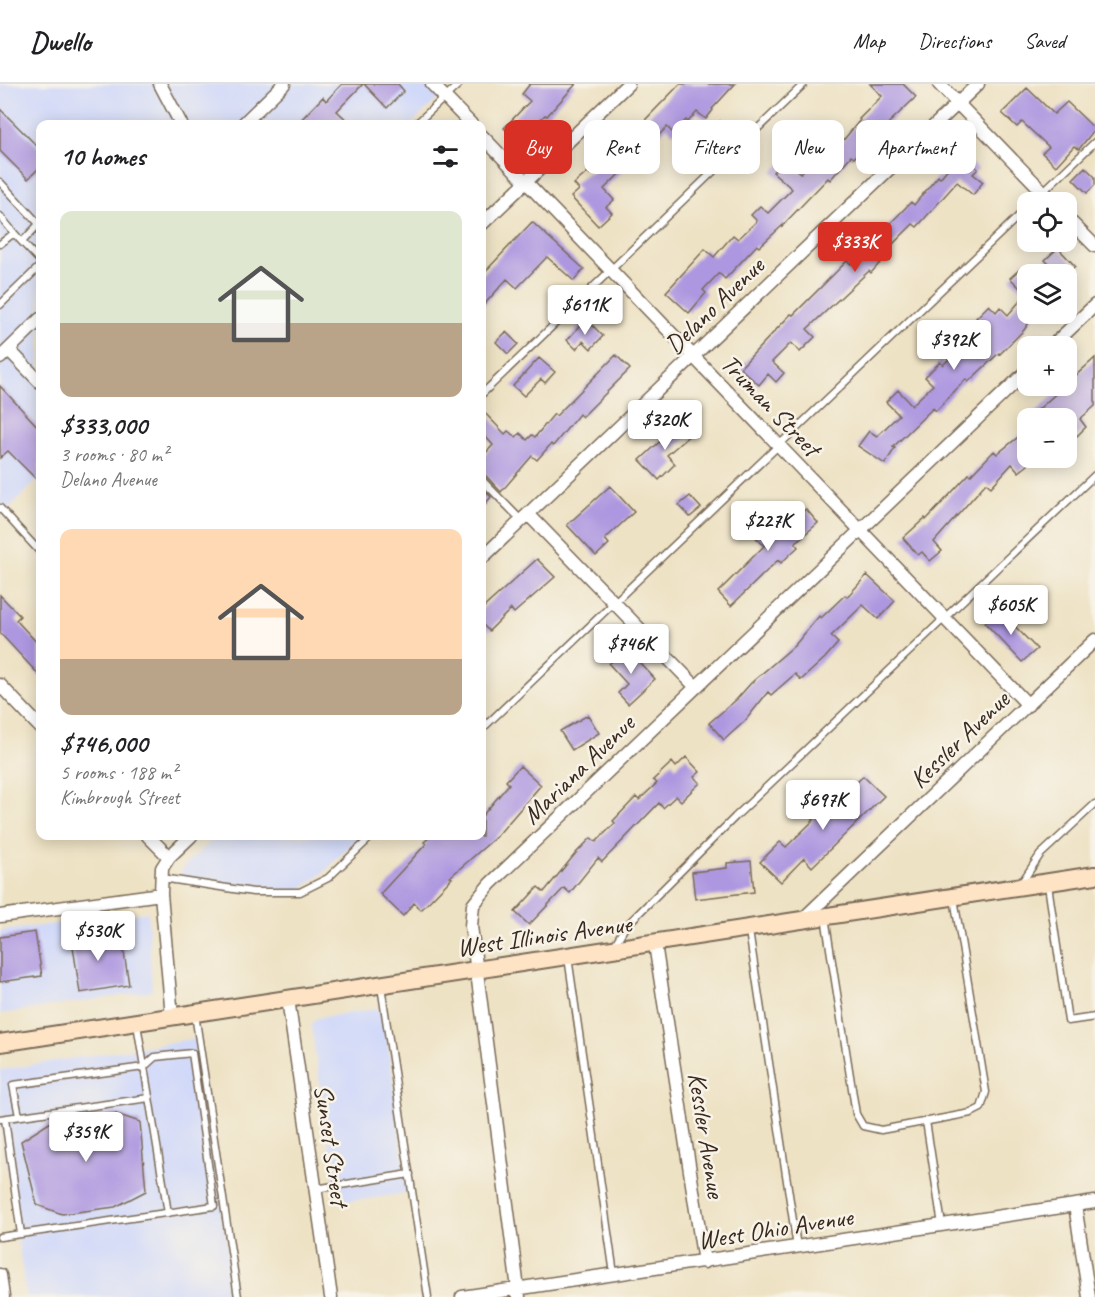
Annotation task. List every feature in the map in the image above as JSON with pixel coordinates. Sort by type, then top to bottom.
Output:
[{"type":"main road","name":"West Illinois Avenue","points":[[0,1044],[1095,875]]},
{"type":"street","points":[[160,84],[179,120]]},
{"type":"street","points":[[247,120],[284,84]]},
{"type":"street","points":[[432,84],[467,120]]},
{"type":"street","points":[[486,220],[628,84]]},
{"type":"street","points":[[939,84],[1043,192]]},
{"type":"street","name":"Delano Avenue","points":[[486,554],[978,84]]},
{"type":"street","name":"Truman Street","points":[[486,140],[1028,705]]},
{"type":"street","points":[[1077,228],[1095,246]]},
{"type":"street","points":[[1062,336],[1095,305]]},
{"type":"street","points":[[36,324],[5,354],[36,379]]},
{"type":"street","name":"Mariana Avenue","points":[[519,1293],[471,919],[473,905],[477,898],[1017,381]]},
{"type":"street","points":[[525,517],[696,687]]},
{"type":"street","name":"Kessler Avenue","points":[[802,920],[1095,640]]},
{"type":"street","points":[[0,685],[36,723]]},
{"type":"street","points":[[152,840],[169,857]]},
{"type":"street","points":[[172,1017],[161,894],[162,868],[169,857],[187,840]]},
{"type":"street","points":[[0,916],[161,894]]},
{"type":"street","name":"Kessler Avenue","points":[[656,944],[704,1262]]},
{"type":"street","name":"Sunset Street","points":[[288,999],[332,1297]]},
{"type":"street","name":"West Ohio Avenue","points":[[462,1297],[519,1293],[614,1275],[1095,1203]]},
{"type":"street","points":[[1075,1206],[1089,1297]]},
{"type":"street","points":[[0,1275],[3,1297]]},
{"type":"lane","points":[[420,120],[459,84]]},
{"type":"lane","points":[[486,390],[804,84]]},
{"type":"lane","points":[[1043,192],[1095,142]]},
{"type":"lane","points":[[0,183],[36,221]]},
{"type":"lane","points":[[0,216],[36,257]]},
{"type":"lane","points":[[486,725],[1017,218]]},
{"type":"lane","points":[[22,242],[36,229]]},
{"type":"lane","points":[[1,242],[14,233]]},
{"type":"lane","points":[[0,305],[36,270]]},
{"type":"lane","points":[[611,951],[633,918],[735,817],[1095,475]]},
{"type":"lane","points":[[486,483],[525,517]]},
{"type":"lane","points":[[0,508],[36,548]]},
{"type":"lane","points":[[1018,887],[1040,855],[1095,804]]},
{"type":"lane","points":[[162,878],[253,892],[300,892],[328,878],[368,840]]},
{"type":"lane","points":[[1047,883],[1068,1021],[1095,1017]]},
{"type":"lane","points":[[825,916],[856,1114],[863,1126],[880,1130],[971,1113],[981,1108],[986,1092],[954,897]]},
{"type":"lane","points":[[749,929],[798,1247]]},
{"type":"lane","points":[[568,957],[614,1275]]},
{"type":"lane","points":[[381,985],[428,1297]]},
{"type":"lane","points":[[195,1013],[238,1297]]},
{"type":"lane","points":[[137,1023],[168,1213]]},
{"type":"lane","points":[[0,1237],[214,1206],[192,1053],[155,1058],[144,1067],[13,1085],[19,1116]]},
{"type":"lane","points":[[21,1234],[2,1119],[149,1098]]},
{"type":"lane","points":[[926,1122],[942,1226]]},
{"type":"lane","points":[[315,1188],[410,1173]]},
{"type":"shaded area","points":[[0,84],[434,84],[443,94],[415,120],[36,120],[36,482],[0,517]]},
{"type":"shaded area","points":[[213,840],[356,840],[323,873],[299,890],[284,891],[181,877],[182,870]]},
{"type":"shaded area","points":[[148,912],[152,991],[0,1014],[0,931]]},
{"type":"shaded area","points":[[383,1008],[408,1193],[337,1203],[311,1024],[317,1018]]},
{"type":"shaded area","points":[[197,1038],[235,1297],[26,1297],[0,1118],[0,1070]]},
{"type":"building","points":[[342,84],[363,84],[337,111],[347,120],[301,120],[323,97],[326,101]]},
{"type":"building","points":[[364,84],[398,84],[404,91],[387,108]]},
{"type":"building","points":[[530,84],[576,84],[547,116],[545,115],[540,120],[512,120],[530,101],[522,94]]},
{"type":"building","points":[[680,84],[735,84],[706,119],[697,112],[690,120],[672,120],[672,132],[667,127],[660,134],[660,120],[645,120]]},
{"type":"building","points":[[870,84],[903,84],[916,97],[892,120],[860,120],[882,96]]},
{"type":"building","points":[[1027,88],[1054,114],[1067,102],[1095,129],[1079,149],[1074,146],[1056,166],[1042,153],[1049,147],[1022,122],[1017,127],[1002,113]]},
{"type":"building","points":[[0,109],[36,145],[36,171],[28,179],[0,151]]},
{"type":"building","points":[[856,125],[856,156],[854,158],[851,156],[844,164],[844,139]]},
{"type":"building","points":[[1085,167],[1095,177],[1095,185],[1087,193],[1073,179]]},
{"type":"building","points":[[586,174],[619,174],[604,189],[614,200],[606,207],[612,213],[598,226],[571,197],[579,190],[574,184]]},
{"type":"building","points":[[775,174],[835,174],[830,180],[828,178],[759,247],[757,245],[725,279],[719,273],[703,290],[706,293],[689,313],[666,292],[705,249],[714,257],[733,235],[738,239],[757,221],[751,215],[760,206],[768,213],[792,189]]},
{"type":"building","points":[[943,174],[973,174],[983,182],[973,195],[957,182],[917,227],[913,224],[885,252],[888,254],[871,273],[869,271],[807,329],[815,337],[800,352],[791,343],[772,362],[784,373],[776,382],[768,374],[759,385],[740,368],[791,314],[793,315],[847,261],[851,264],[911,202],[914,205],[938,176],[940,178]]},
{"type":"building","points":[[532,222],[584,269],[574,281],[547,257],[517,288],[507,279],[486,303],[486,271]]},
{"type":"building","points":[[1054,252],[1062,252],[1073,264],[1049,264],[1045,260]]},
{"type":"building","points":[[1017,272],[1017,285],[1010,278]]},
{"type":"building","points":[[1017,304],[1017,324],[1028,324],[1000,354],[968,382],[966,379],[936,411],[933,408],[893,447],[895,448],[885,464],[858,446],[869,431],[877,436],[899,415],[886,402],[898,390],[912,405],[933,385],[925,377],[940,362],[943,365],[977,332],[983,324],[976,318],[989,305],[996,312],[1000,307],[1008,315]]},
{"type":"building","points":[[586,319],[603,336],[591,349],[583,341],[576,349],[567,340]]},
{"type":"building","points":[[506,332],[518,344],[508,354],[496,342]]},
{"type":"building","points":[[616,355],[630,369],[582,417],[579,414],[553,446],[551,444],[537,460],[532,456],[501,492],[486,476],[486,453],[493,445],[486,437],[486,414],[505,434],[508,431],[516,437],[520,433],[527,440],[532,435],[535,437],[554,414],[556,416]]},
{"type":"building","points":[[539,358],[555,372],[545,383],[541,379],[524,396],[513,386]]},
{"type":"building","points":[[1095,358],[1095,406],[1080,419],[1086,427],[1077,436],[1077,408],[1040,408],[1053,396],[1077,396],[1077,374]]},
{"type":"building","points":[[0,386],[36,425],[36,479],[8,451],[0,458]]},
{"type":"building","points":[[682,421],[692,433],[667,455],[675,464],[659,480],[640,460]]},
{"type":"building","points":[[1017,438],[1017,468],[1024,468],[1019,472],[1012,464],[991,487],[986,483],[934,542],[942,551],[930,561],[922,552],[918,555],[903,538],[925,518],[926,520],[994,451],[997,454]]},
{"type":"building","points":[[610,486],[634,512],[605,539],[609,544],[596,556],[567,525]]},
{"type":"building","points":[[486,491],[491,497],[486,503]]},
{"type":"building","points":[[690,496],[701,508],[690,517],[679,505]]},
{"type":"building","points":[[806,509],[818,523],[795,543],[798,547],[781,563],[778,560],[731,606],[718,592],[764,546],[749,530],[766,514],[781,529]]},
{"type":"building","points":[[537,559],[555,577],[514,613],[511,609],[489,631],[486,628],[486,605]]},
{"type":"building","points":[[867,575],[895,601],[878,619],[863,605],[831,636],[838,643],[825,658],[801,680],[795,674],[771,695],[768,692],[745,721],[724,740],[709,723],[795,645],[819,616],[821,618],[845,595],[847,597]]},
{"type":"building","points":[[0,595],[20,616],[16,620],[36,642],[36,672],[0,633]]},
{"type":"building","points":[[999,610],[1037,649],[1022,662],[985,623]]},
{"type":"building","points":[[626,648],[655,679],[628,704],[618,693],[627,684],[609,664]]},
{"type":"building","points":[[588,715],[599,733],[572,750],[560,731]]},
{"type":"building","points":[[686,757],[700,772],[694,777],[700,783],[681,801],[676,796],[663,808],[659,803],[602,862],[598,858],[570,893],[564,888],[529,925],[515,912],[538,887],[544,892],[576,853],[591,838],[596,842],[636,797],[639,800],[657,783],[653,780],[672,762],[676,767]]},
{"type":"building","points":[[520,766],[541,785],[497,836],[450,877],[452,878],[421,910],[414,903],[403,916],[380,894],[426,844],[424,842],[426,840],[486,840],[486,811],[509,784],[506,781]]},
{"type":"building","points":[[863,776],[884,796],[812,867],[804,858],[781,882],[760,862],[780,842],[786,847],[814,820],[812,818],[822,806],[834,816],[848,801],[843,797]]},
{"type":"building","points":[[751,861],[754,892],[695,899],[692,872],[727,868],[727,863]]},
{"type":"building","points":[[102,927],[105,947],[123,945],[129,985],[80,993],[71,933]]},
{"type":"building","points":[[35,932],[42,976],[0,982],[0,937]]},
{"type":"building","points":[[116,1114],[140,1122],[146,1191],[115,1207],[62,1214],[37,1205],[21,1141],[51,1122]]}]
